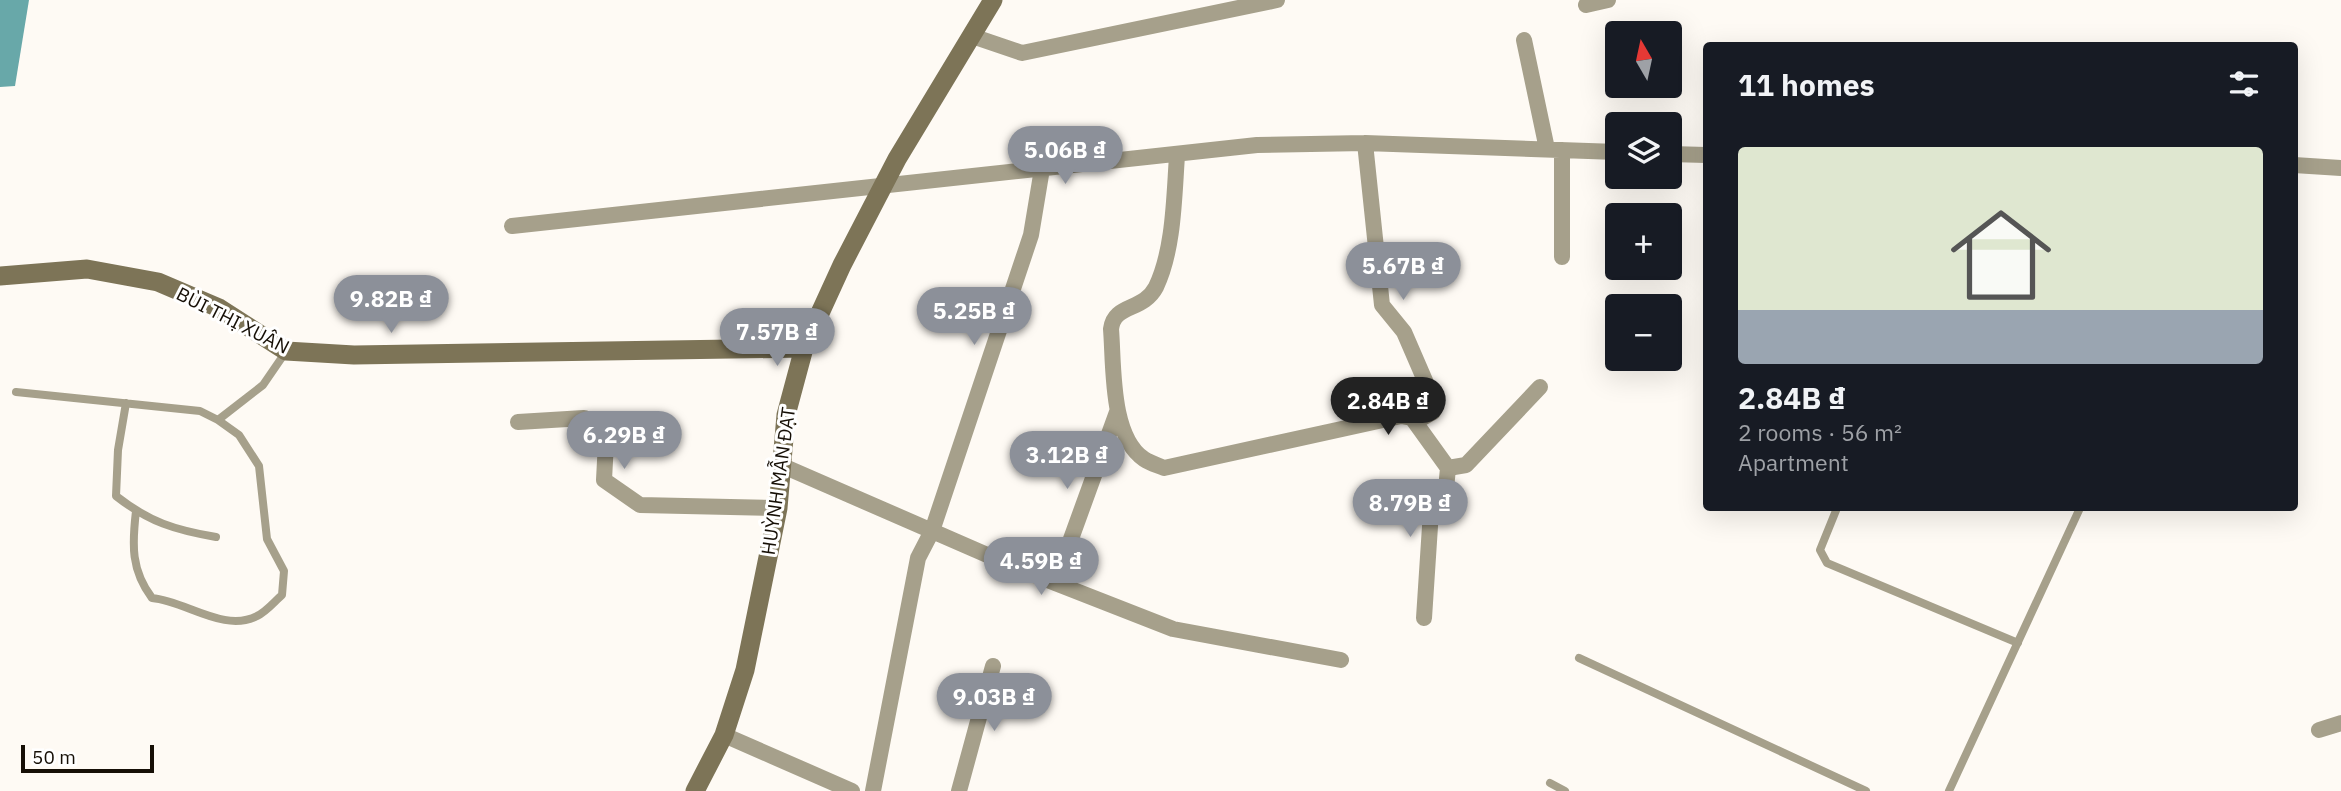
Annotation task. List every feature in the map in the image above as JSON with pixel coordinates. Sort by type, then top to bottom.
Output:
[{"type":"main road","name":"HUỲNH MẪN ĐẠT","points":[[695,791],[724,735],[745,670],[778,508],[786,415],[804,348],[842,265],[887,184],[897,159],[993,0]]},
{"type":"main road","name":"BÙI THỊ XUÂN","points":[[0,276],[87,269],[158,282],[219,308],[286,351],[354,355],[804,348]]},
{"type":"street","points":[[972,36],[1022,53],[1277,0]]},
{"type":"street","points":[[1586,5],[1608,0]]},
{"type":"street","points":[[1524,40],[1555,149],[1562,257]]},
{"type":"street","points":[[512,226],[887,184],[1177,156],[1258,145],[1365,143],[1605,151]]},
{"type":"street","points":[[1365,143],[1382,305],[1404,332],[1436,406],[1433,412],[1415,422]]},
{"type":"street","points":[[1682,154],[1703,155]]},
{"type":"street","points":[[1177,156],[1170,226],[1156,286],[1147,301],[1112,319],[1117,412],[1137,453],[1164,468],[1401,416],[1415,422],[1448,468],[1446,489],[1431,510],[1424,618]]},
{"type":"street","points":[[2298,165],[2341,168]]},
{"type":"street","points":[[873,791],[918,558],[932,531],[1031,235],[1042,170]]},
{"type":"street","points":[[1448,468],[1466,465],[1540,387]]},
{"type":"street","points":[[1055,583],[1117,412]]},
{"type":"street","points":[[518,422],[584,418],[596,423],[606,442],[604,480],[640,505],[778,508]]},
{"type":"street","points":[[783,466],[1055,583],[1173,629],[1341,660]]},
{"type":"street","points":[[959,791],[993,666]]},
{"type":"street","points":[[2319,730],[2341,723]]},
{"type":"street","points":[[724,735],[852,791]]},
{"type":"lane","points":[[218,420],[264,385],[286,351]]},
{"type":"lane","points":[[16,392],[200,411],[239,435],[259,466],[267,538],[284,572],[282,595],[258,616],[237,623],[170,600],[152,598],[141,583],[134,564],[136,511]]},
{"type":"lane","points":[[126,403],[116,496],[136,511],[171,529],[216,537]]},
{"type":"lane","points":[[1836,511],[1821,550],[1828,563],[2018,643]]},
{"type":"lane","points":[[1949,791],[2079,511]]},
{"type":"lane","points":[[1579,658],[1866,791]]},
{"type":"lane","points":[[1550,783],[1566,791]]},
{"type":"water","points":[[0,0],[29,0],[15,86],[0,87]]}]
